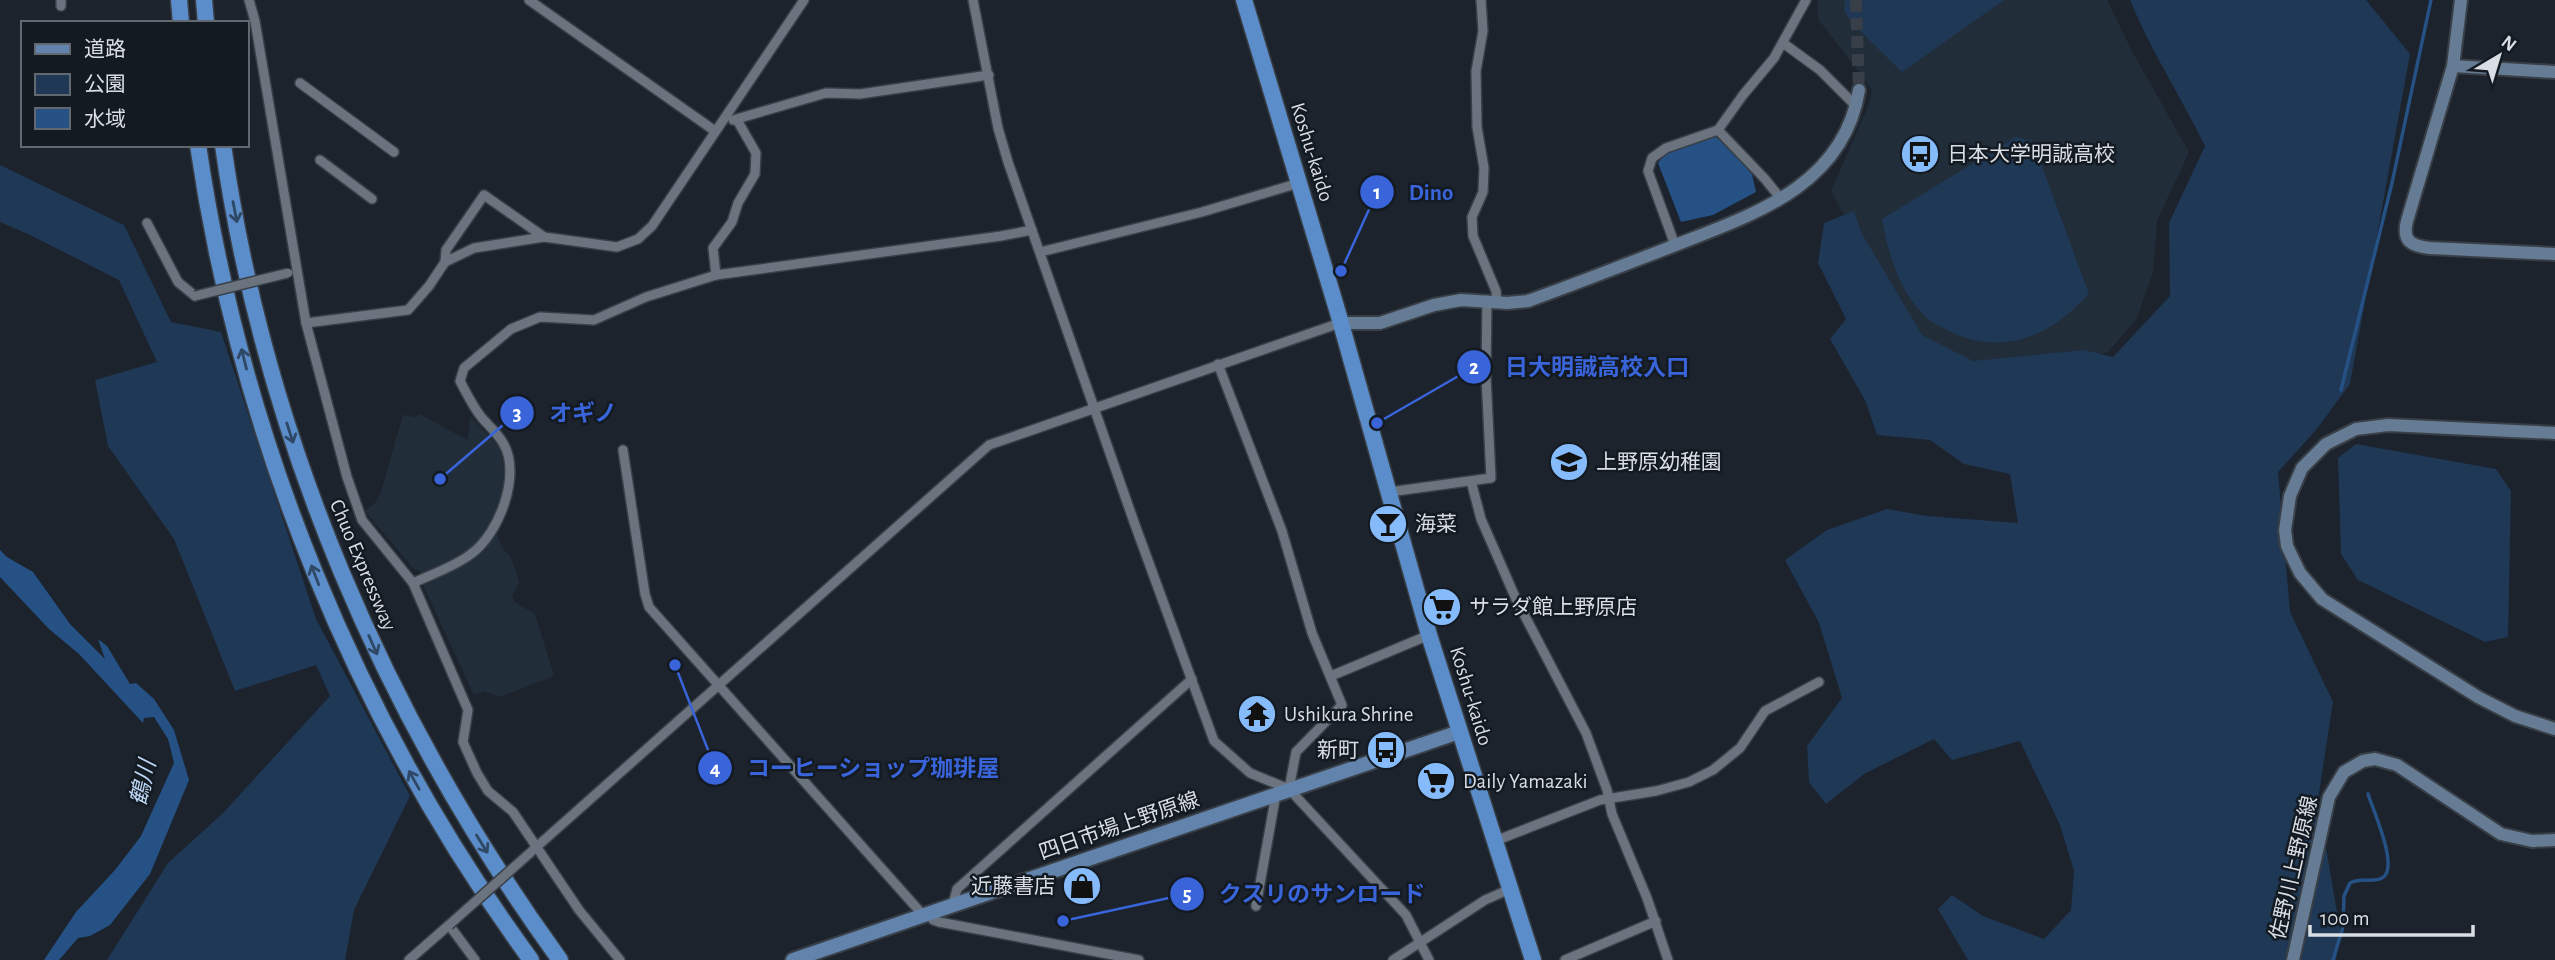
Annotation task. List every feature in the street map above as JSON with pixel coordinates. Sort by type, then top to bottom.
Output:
[{"type":"highway","points":[[179,0],[181,21]]},
{"type":"highway","points":[[204,0],[206,21]]},
{"type":"highway","name":"Koshu-kaido","points":[[1244,0],[1429,635],[1533,960]]},
{"type":"highway","points":[[198,147],[225,285],[254,400],[298,531],[325,600],[365,687],[425,799],[462,861],[531,960]]},
{"type":"highway","name":"Chuo Expressway","points":[[223,147],[243,256],[260,328],[284,415],[330,545],[386,673],[415,731],[487,853],[560,960]]},
{"type":"main road","name":"四日市場上野原線","points":[[793,960],[1459,732]]},
{"type":"street","points":[[248,0],[255,21],[292,272],[347,477],[362,520],[413,583],[468,710],[463,742],[477,774],[488,791],[513,811],[533,850],[620,960]]},
{"type":"street","points":[[529,0],[718,126]]},
{"type":"street","points":[[445,262],[474,248],[544,237],[617,247],[638,239],[652,226],[804,0]]},
{"type":"street","points":[[973,0],[1005,151],[1214,741],[1250,773],[1282,791],[1386,892],[1406,915],[1429,960]]},
{"type":"street","points":[[1389,492],[1491,478],[1486,376],[1492,301],[1496,291],[1473,236],[1472,217],[1483,192],[1476,105],[1476,71],[1483,31],[1481,0]]},
{"type":"street","points":[[1675,245],[1648,172],[1652,158],[1666,148],[1718,130],[1743,94],[1774,58],[1806,0]]},
{"type":"street","points":[[2460,0],[2453,66],[2404,232],[2413,246],[2555,254]]},
{"type":"street","points":[[1783,43],[1820,70],[1856,107]]},
{"type":"street","points":[[2453,66],[2555,72]]},
{"type":"street","points":[[718,126],[826,93],[860,94],[989,75]]},
{"type":"street","points":[[300,83],[394,152]]},
{"type":"street","points":[[409,960],[989,445],[1340,323],[1380,323],[1434,305],[1461,300],[1528,302],[1729,225],[1781,199],[1807,180],[1826,160],[1846,130],[1856,107],[1859,90]]},
{"type":"street","points":[[716,275],[713,248],[732,222],[738,202],[755,174],[756,153],[737,120]]},
{"type":"street","points":[[1718,130],[1766,179],[1781,199]]},
{"type":"street","points":[[320,160],[372,200]]},
{"type":"street","points":[[1040,252],[1202,212],[1299,183]]},
{"type":"street","points":[[306,323],[408,310],[445,262],[446,250],[484,195],[544,237]]},
{"type":"street","points":[[147,223],[178,282],[195,296],[292,272]]},
{"type":"street","points":[[413,583],[474,553],[503,510],[509,494],[511,475],[504,443],[470,400],[460,381],[464,368],[511,329],[540,317],[594,320],[646,297],[716,275],[1032,230]]},
{"type":"street","points":[[1218,364],[1282,531],[1312,634],[1342,705],[1296,752],[1282,791],[1256,906]]},
{"type":"street","points":[[2555,433],[2388,425],[2356,429],[2326,444],[2302,468],[2290,496],[2286,530],[2287,546],[2300,573],[2322,599],[2478,696],[2515,716],[2555,729]]},
{"type":"street","points":[[622,450],[649,607],[926,914],[939,922],[1139,960]]},
{"type":"street","points":[[1471,481],[1481,519],[1516,599],[1586,733],[1612,814],[1656,921],[1668,960]]},
{"type":"street","points":[[1331,676],[1429,635]]},
{"type":"street","points":[[953,904],[957,889],[1192,679]]},
{"type":"street","points":[[1494,841],[1609,799],[1689,782],[1713,770],[1740,748],[1765,711],[1819,682]]},
{"type":"street","name":"佐野川上野原線","points":[[2293,960],[2329,797],[2344,772],[2363,761],[2375,759],[2398,765],[2501,834],[2532,841],[2555,840]]},
{"type":"street","points":[[1393,960],[1485,900],[1510,889]]},
{"type":"street","points":[[1565,960],[1656,921]]},
{"type":"street","points":[[449,925],[475,960]]},
{"type":"shaded area","points":[[1818,0],[2107,0],[2133,53],[2189,152],[2157,221],[2153,272],[2137,318],[2108,352],[1992,378],[1904,331],[1831,191],[1870,102],[1872,89],[1818,19]]},
{"type":"shaded area","points":[[419,414],[468,440],[470,416],[500,448],[504,472],[502,501],[488,527],[495,530],[503,549],[511,557],[519,582],[512,596],[515,602],[535,614],[554,676],[500,697],[484,691],[474,695],[423,585],[426,580],[423,573],[413,568],[365,511],[376,502],[381,492],[403,415],[416,417]]},
{"type":"green space","points":[[1845,0],[2004,0],[1902,72],[1857,28],[1844,11]]},
{"type":"green space","points":[[2130,0],[2366,0],[2410,54],[2350,384],[2316,430],[2278,472],[2290,612],[2333,702],[2318,800],[2340,930],[2336,960],[1968,960],[1938,909],[1952,895],[1983,916],[2044,939],[2071,910],[2074,871],[2060,825],[2020,741],[1952,760],[1934,739],[1864,774],[1826,804],[1809,782],[1807,746],[1842,698],[1819,623],[1785,560],[1827,530],[1887,509],[1927,516],[2018,523],[2010,474],[1964,464],[1930,440],[1877,435],[1865,400],[1830,339],[1846,319],[1818,263],[1824,223],[1854,211],[1861,232],[1922,335],[1973,361],[2084,350],[2113,357],[2170,296],[2169,223],[2205,146]]},
{"type":"green space","points":[[2016,137],[2033,142],[2089,294],[2059,321],[2036,334],[1997,343],[1972,340],[1932,322],[1918,309],[1897,273],[1882,219]]},
{"type":"green space","points":[[0,165],[124,225],[171,322],[221,332],[316,619],[410,796],[354,910],[345,960],[107,960],[168,863],[223,813],[330,696],[316,665],[235,691],[174,539],[108,446],[95,380],[157,362],[119,280],[0,222]]},
{"type":"green space","points":[[2356,444],[2496,469],[2511,491],[2508,637],[2485,642],[2358,580],[2341,554],[2338,458]]},
{"type":"water","points":[[1715,136],[1751,170],[1756,192],[1713,215],[1681,222],[1658,163],[1676,141]]},
{"type":"water","points":[[0,550],[33,572],[70,624],[105,659],[98,639],[107,646],[130,684],[136,683],[154,699],[174,730],[189,780],[150,874],[110,925],[90,936],[78,938],[59,960],[44,960],[76,912],[115,870],[141,836],[174,763],[168,739],[154,717],[144,718],[143,723],[79,654],[49,629],[0,577]]},
{"type":"waterway","points":[[2341,390],[2392,183],[2431,0]]},
{"type":"waterway","points":[[2333,960],[2343,927],[2344,896],[2350,883],[2379,879],[2387,872],[2387,852],[2368,794]]},
{"type":"tunnel","points":[[1856,0],[1859,90]]},
{"type":"place","name":"日本大学明誠高校","points":[[1920,154]]},
{"type":"place","name":"Dino","points":[[1341,271]]},
{"type":"place","name":"日大明誠高校入口","points":[[1377,423]]},
{"type":"place","name":"上野原幼稚園","points":[[1569,462]]},
{"type":"place","name":"オギノ","points":[[440,479]]},
{"type":"place","name":"海菜","points":[[1388,524]]},
{"type":"place","name":"サラダ館上野原店","points":[[1442,607]]},
{"type":"place","name":"コーヒーショップ珈琲屋","points":[[675,665]]},
{"type":"place","name":"Ushikura Shrine","points":[[1257,714]]},
{"type":"place","name":"新町","points":[[1386,750]]},
{"type":"place","name":"Daily Yamazaki","points":[[1436,781]]},
{"type":"place","name":"近藤書店","points":[[1082,886]]},
{"type":"place","name":"クスリのサンロード","points":[[1063,921]]},
{"type":"water label","name":"鶴川","points":[[144,783]]}]
